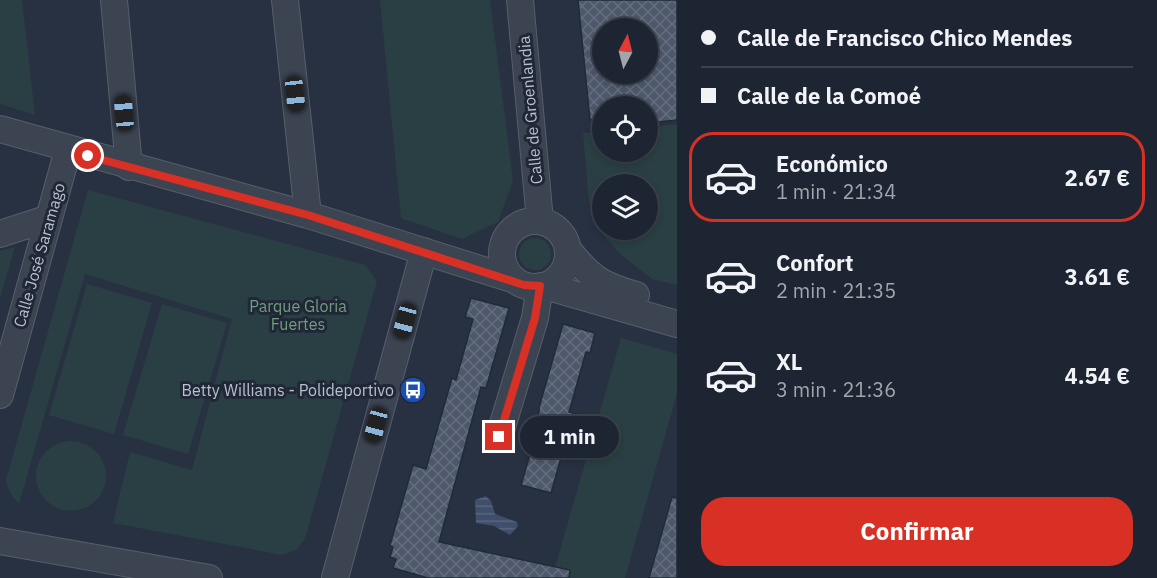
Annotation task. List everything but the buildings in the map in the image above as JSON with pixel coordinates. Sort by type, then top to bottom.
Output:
[{"type":"street","points":[[114,0],[129,166]]},
{"type":"street","points":[[285,0],[308,215]]},
{"type":"street","name":"Calle de Groenlandia","points":[[520,0],[540,220]]},
{"type":"street","points":[[0,129],[68,150],[308,215],[515,280],[524,285],[543,286],[677,324]]},
{"type":"street","name":"Calle José Saramago","points":[[0,395],[68,150]]},
{"type":"street","points":[[0,234],[49,218]]},
{"type":"street","points":[[424,251],[474,254],[521,223],[540,220],[560,231],[568,251],[590,277],[614,289],[677,307]]},
{"type":"street","points":[[513,229],[503,245],[502,255],[504,265],[515,280]]},
{"type":"street","points":[[335,578],[424,251]]},
{"type":"street","points":[[499,437],[543,286],[563,272],[568,251]]},
{"type":"street","points":[[0,542],[209,578]]},
{"type":"green space","points":[[0,0],[22,0],[35,115],[0,104]]},
{"type":"green space","points":[[380,0],[490,0],[513,181],[498,222],[462,239],[401,218]]},
{"type":"green space","points":[[677,124],[677,285],[652,279],[620,254],[608,240],[658,240],[658,174],[592,174],[592,210],[589,202],[583,133],[592,133],[592,162],[658,162],[658,126]]},
{"type":"green space","name":"Parque Gloria Fuertes","points":[[88,190],[365,265],[377,281],[305,539],[296,550],[282,555],[113,523],[130,452],[192,470],[232,319],[85,274],[19,504],[10,493],[6,480]]},
{"type":"green space","points":[[535,238],[546,243],[551,254],[546,265],[535,270],[524,265],[519,254],[524,243]]},
{"type":"green space","points":[[15,247],[0,298],[0,251]]},
{"type":"green space","points":[[87,284],[152,303],[114,434],[49,415]]},
{"type":"green space","points":[[162,304],[227,323],[188,454],[123,435]]},
{"type":"green space","points":[[621,338],[677,354],[677,393],[625,578],[552,578]]},
{"type":"green space","points":[[71,441],[84,444],[96,451],[103,463],[106,476],[103,489],[96,501],[84,508],[71,511],[58,508],[46,501],[39,489],[36,476],[39,463],[46,451],[58,444]]},
{"type":"water","points":[[486,496],[491,501],[495,514],[517,522],[518,526],[510,535],[494,526],[476,523],[475,500]]},
{"type":"place","name":"Betty Williams - Polideportivo","points":[[413,390]]},
{"type":"route","points":[[88,156],[308,215],[515,280],[524,285],[540,286],[535,318],[499,437]]}]
